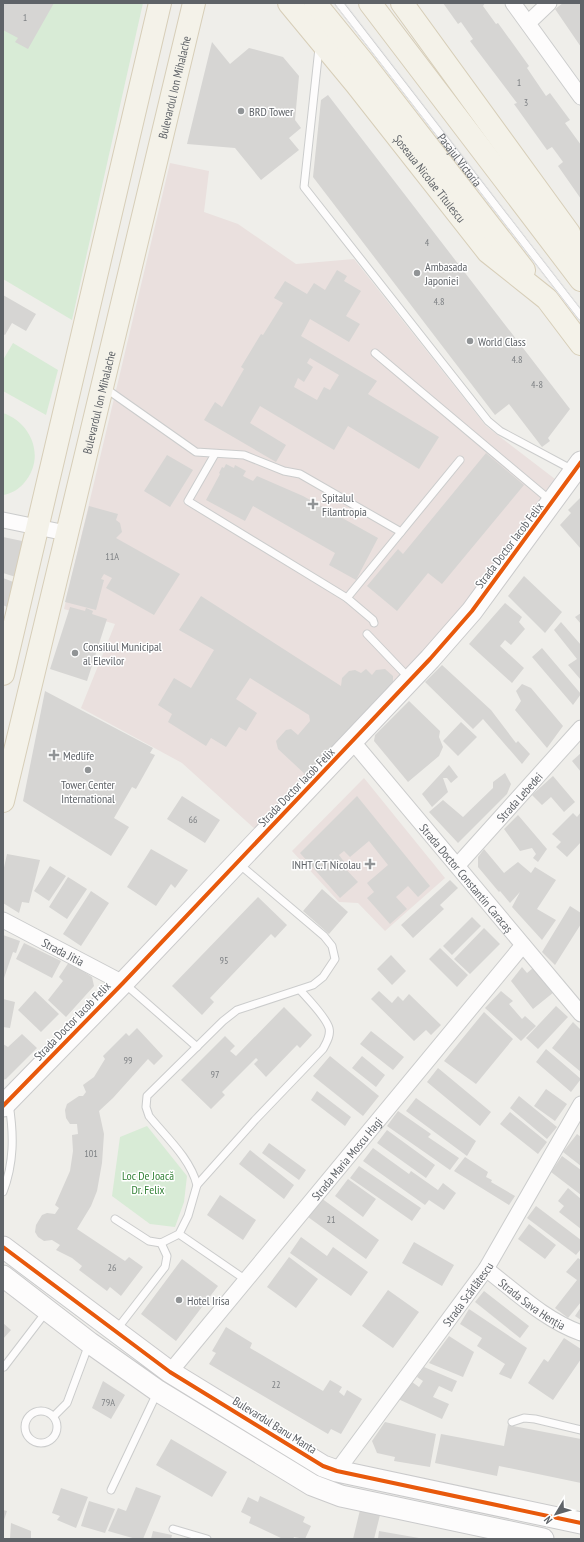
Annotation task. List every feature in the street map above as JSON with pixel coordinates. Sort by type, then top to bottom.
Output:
[{"type":"main road","points":[[3,674],[39,526],[46,487],[160,3]]},
{"type":"main road","points":[[192,11],[198,9],[206,3]]},
{"type":"main road","name":"Pasajul Victoria","points":[[315,3],[363,62],[547,299]]},
{"type":"main road","name":"Pasajul Victoria","points":[[370,3],[581,280]]},
{"type":"main road","points":[[402,3],[569,233],[581,270]]},
{"type":"main road","name":"Șoseaua Nicolae Titulescu","points":[[287,4],[320,40],[488,252],[547,299],[581,344]]},
{"type":"main road","name":"Bulevardul Ion Mihalache","points":[[3,801],[192,11]]},
{"type":"street","points":[[513,3],[581,97]]},
{"type":"street","points":[[528,23],[550,3]]},
{"type":"street","name":"Strada Doctor Iacob Felix","points":[[5,1102],[123,983],[353,742],[410,680],[472,611],[578,467]]},
{"type":"street","points":[[3,520],[39,526],[66,533]]},
{"type":"street","name":"Strada Lebedei","points":[[457,866],[581,728]]},
{"type":"street","name":"Strada Doctor Constantin Caracaș","points":[[353,742],[581,1014]]},
{"type":"street","name":"Strada Jitia","points":[[3,920],[123,983]]},
{"type":"street","name":"Strada Maria Moscu Hagi","points":[[170,1372],[523,945]]},
{"type":"street","name":"Strada Scărlătescu","points":[[337,1471],[486,1269],[581,1104]]},
{"type":"street","name":"Bulevardul Banu Manta","points":[[3,1247],[170,1372],[324,1466],[337,1471],[581,1523]]},
{"type":"street","name":"Strada Sava Henția","points":[[486,1269],[550,1319],[581,1333]]},
{"type":"street","points":[[3,1276],[90,1343],[158,1391],[312,1485],[341,1496],[543,1539]]},
{"type":"lane","name":"Pasajul Victoria","points":[[339,3],[581,316]]},
{"type":"lane","points":[[320,40],[304,187],[492,425],[578,467]]},
{"type":"lane","points":[[375,353],[553,502]]},
{"type":"lane","points":[[102,386],[196,452],[244,455],[284,471],[300,474],[401,532]]},
{"type":"lane","points":[[216,454],[188,501],[347,598],[373,620],[374,623]]},
{"type":"lane","points":[[347,598],[460,460]]},
{"type":"lane","points":[[367,634],[410,680]]},
{"type":"lane","points":[[197,1185],[194,1174],[187,1163],[149,1116],[146,1107],[147,1096],[222,1021],[237,1010],[313,985],[324,977],[335,959],[332,946],[324,936],[237,863]]},
{"type":"lane","points":[[123,983],[197,1047]]},
{"type":"lane","points":[[115,1219],[149,1241],[161,1243],[179,1234],[188,1216],[197,1185],[255,1120],[323,1049],[329,1037],[330,1029],[300,990]]},
{"type":"lane","points":[[3,1192],[9,1176],[13,1151],[13,1127],[5,1102]]},
{"type":"lane","points":[[179,1234],[246,1280]]},
{"type":"lane","points":[[115,1332],[165,1267],[166,1256],[161,1243]]},
{"type":"lane","points":[[4,1367],[47,1310]]},
{"type":"lane","points":[[54,1416],[67,1403],[90,1343]]},
{"type":"lane","points":[[111,1490],[158,1391]]},
{"type":"lane","points":[[44,1410],[54,1416],[57,1426],[56,1431],[50,1440],[45,1442],[35,1442],[27,1435],[24,1424],[26,1419],[34,1412],[44,1410]]},
{"type":"lane","points":[[512,1422],[524,1418],[535,1419],[581,1430]]},
{"type":"lane","points":[[173,1529],[207,1539]]},
{"type":"shaded area","name":"Spitalul Filantropia","points":[[170,163],[209,171],[204,212],[238,224],[296,264],[354,259],[486,426],[555,479],[463,606],[403,677],[256,830],[182,763],[81,708],[115,624],[64,609]]},
{"type":"shaded area","name":"INHT C.T Nicolau","points":[[364,778],[445,878],[385,931],[358,903],[339,902],[292,851]]},
{"type":"green space","points":[[3,3],[143,3],[72,320],[3,279]]},
{"type":"green space","points":[[13,343],[58,370],[46,415],[3,391],[3,360]]},
{"type":"green space","points":[[3,413],[22,425],[33,442],[35,453],[31,473],[24,483],[15,491],[3,495]]},
{"type":"green space","name":"Loc De Joacă Dr. Felix","points":[[147,1126],[187,1176],[184,1202],[175,1227],[150,1224],[112,1196],[120,1137]]},
{"type":"building","points":[[3,3],[54,3],[28,49],[15,42],[18,38],[3,30]]},
{"type":"building","points":[[443,3],[485,3],[483,6],[496,24],[498,23],[529,66],[527,68],[546,96],[550,93],[570,120],[565,123],[581,145],[581,199],[558,166],[563,162],[552,147],[547,150],[514,104],[517,103],[470,41],[473,39],[461,22],[458,24]]},
{"type":"building","points":[[563,3],[581,3],[581,47],[555,9]]},
{"type":"building","name":"BRD Tower","points":[[212,42],[230,64],[249,48],[283,57],[299,76],[295,120],[301,128],[289,138],[299,150],[261,180],[235,148],[187,144]]},
{"type":"building","points":[[328,95],[570,409],[548,438],[550,441],[542,447],[509,404],[495,415],[313,177],[321,100]]},
{"type":"building","points":[[337,270],[347,276],[344,281],[361,291],[346,316],[360,324],[349,342],[310,319],[301,336],[377,381],[368,394],[439,437],[419,469],[348,426],[334,450],[260,406],[250,423],[286,445],[276,462],[204,420],[215,402],[222,407],[244,369],[241,367],[261,334],[263,335],[283,303],[274,298],[285,281],[307,294],[314,283],[325,290]],"holes":[[[310,358],[339,375],[330,390],[324,387],[317,400],[294,387],[298,378],[304,382],[313,367],[307,363]]]},
{"type":"building","points":[[3,295],[36,314],[26,331],[12,323],[5,335],[3,334]]},
{"type":"building","points":[[486,453],[524,485],[442,584],[428,573],[397,611],[367,586],[398,549],[403,554]]},
{"type":"building","points":[[167,455],[193,470],[170,507],[144,491]]},
{"type":"building","points":[[226,464],[234,468],[235,465],[246,471],[243,476],[253,481],[257,476],[303,496],[378,538],[356,580],[329,565],[335,553],[253,506],[245,521],[206,500],[220,474],[219,473],[222,467],[224,468]]},
{"type":"building","points":[[581,497],[581,549],[560,525],[571,513],[568,510]]},
{"type":"building","points":[[89,506],[118,514],[116,520],[120,523],[122,532],[116,538],[180,574],[154,615],[106,588],[112,578],[104,574],[101,579],[104,580],[96,610],[65,602]]},
{"type":"building","points":[[3,537],[27,542],[19,578],[3,573]]},
{"type":"building","points":[[524,576],[562,612],[545,633],[508,596]]},
{"type":"building","points":[[3,578],[16,583],[9,608],[3,605]]},
{"type":"building","points":[[201,596],[341,686],[342,678],[349,671],[355,670],[361,673],[366,669],[372,675],[376,670],[385,669],[393,676],[393,686],[307,776],[278,749],[276,741],[286,730],[291,729],[298,735],[310,721],[309,715],[250,678],[236,699],[257,713],[246,731],[239,727],[226,747],[211,738],[206,746],[168,722],[172,714],[158,705],[174,678],[191,688],[214,650],[179,630]]},
{"type":"building","points":[[505,603],[522,617],[519,622],[525,629],[511,645],[505,640],[500,646],[524,668],[512,683],[469,644]]},
{"type":"building","name":"Consiliul Municipal al Elevilor","points":[[70,607],[85,611],[86,608],[93,611],[92,614],[107,619],[87,681],[50,669]]},
{"type":"building","points":[[581,613],[581,624],[575,617]]},
{"type":"building","points":[[561,622],[581,645],[581,680],[568,665],[577,659],[554,630]]},
{"type":"building","points":[[542,648],[581,694],[573,705],[532,657]]},
{"type":"building","points":[[442,665],[491,710],[516,743],[518,741],[530,754],[522,764],[483,719],[473,729],[425,682]]},
{"type":"building","points":[[522,684],[531,688],[563,726],[547,748],[515,710],[521,701],[516,691]]},
{"type":"building","name":"Tower Center International","points":[[45,691],[153,748],[150,753],[155,755],[136,789],[132,787],[114,818],[129,827],[111,856],[23,801]]},
{"type":"building","points":[[409,701],[440,731],[439,737],[443,747],[439,756],[408,782],[374,741],[375,735]]},
{"type":"building","points":[[461,722],[477,737],[458,756],[443,741]]},
{"type":"building","points":[[581,753],[581,772],[572,761]]},
{"type":"building","points":[[449,765],[458,777],[451,783],[447,778],[443,778],[448,792],[432,807],[422,794]]},
{"type":"building","points":[[505,773],[511,784],[507,794],[458,843],[429,812],[443,800],[463,817],[493,788],[493,782]]},
{"type":"building","points":[[553,776],[575,802],[564,812],[551,797],[542,805],[532,795]]},
{"type":"building","points":[[182,796],[220,820],[205,843],[167,819]]},
{"type":"building","points":[[357,796],[430,886],[418,897],[408,886],[396,897],[407,909],[390,924],[367,898],[374,892],[367,883],[388,865],[369,841],[350,857],[344,851],[339,855],[345,863],[342,865],[358,882],[340,898],[300,853]]},
{"type":"building","points":[[581,812],[581,842],[567,857],[556,847],[561,842],[552,834],[573,813],[577,817]]},
{"type":"building","points":[[518,815],[547,849],[538,862],[533,858],[536,854],[532,848],[520,851],[504,829]]},
{"type":"building","points":[[151,849],[188,870],[175,888],[171,884],[156,906],[127,887]]},
{"type":"building","points":[[484,849],[504,873],[518,862],[531,873],[535,867],[556,880],[537,909],[556,920],[542,940],[512,907],[520,892],[510,903],[478,867],[478,857]]},
{"type":"building","points":[[7,854],[40,860],[29,903],[22,902],[19,913],[3,903],[3,872]]},
{"type":"building","points":[[50,866],[66,876],[49,901],[34,891]]},
{"type":"building","points":[[68,877],[87,889],[67,919],[49,907]]},
{"type":"building","points":[[450,880],[458,888],[440,905],[444,909],[413,938],[401,925]]},
{"type":"building","points":[[322,889],[348,912],[329,934],[303,911]]},
{"type":"building","points":[[91,891],[109,903],[81,946],[63,934]]},
{"type":"building","points":[[258,897],[287,925],[275,938],[271,934],[210,998],[214,1002],[202,1015],[172,986]]},
{"type":"building","points":[[570,906],[581,913],[581,924],[555,965],[542,952]]},
{"type":"building","points":[[472,917],[481,926],[452,955],[443,946]]},
{"type":"building","points":[[484,928],[500,944],[470,974],[454,959]]},
{"type":"building","points":[[3,935],[20,941],[16,953],[13,952],[3,981]]},
{"type":"building","points":[[24,943],[61,961],[52,978],[16,959]]},
{"type":"building","points":[[440,948],[468,975],[457,987],[429,959]]},
{"type":"building","points":[[391,955],[406,971],[392,985],[377,969]]},
{"type":"building","points":[[69,962],[92,977],[94,986],[66,1017],[48,1000],[63,981],[59,977]]},
{"type":"building","points":[[522,967],[527,973],[533,968],[554,992],[533,1009],[511,981]]},
{"type":"building","points":[[35,991],[59,1014],[41,1032],[18,1010]]},
{"type":"building","points":[[379,991],[392,1003],[398,996],[403,1001],[409,994],[441,1025],[431,1035],[426,1030],[414,1041],[371,999]]},
{"type":"building","points":[[501,991],[513,1001],[509,1004],[522,1019],[525,1016],[536,1026],[521,1041],[485,1008]]},
{"type":"building","points":[[3,999],[15,1002],[10,1028],[3,1027]]},
{"type":"building","points":[[556,1006],[568,1017],[538,1049],[526,1038]]},
{"type":"building","points":[[284,1007],[312,1035],[300,1048],[297,1045],[266,1077],[254,1064],[258,1060],[256,1058],[222,1092],[225,1095],[211,1109],[181,1080],[225,1036],[235,1046],[230,1051],[236,1056]]},
{"type":"building","points":[[484,1012],[513,1039],[476,1084],[444,1061]]},
{"type":"building","points":[[573,1022],[581,1030],[581,1072],[552,1048]]},
{"type":"building","points":[[137,1028],[163,1056],[154,1065],[148,1059],[113,1098],[99,1111],[104,1134],[102,1163],[97,1191],[91,1206],[77,1229],[125,1261],[129,1257],[143,1267],[121,1296],[110,1287],[107,1291],[79,1270],[82,1266],[72,1258],[56,1250],[60,1245],[52,1240],[44,1241],[38,1237],[35,1232],[36,1225],[42,1215],[47,1213],[55,1214],[59,1208],[55,1205],[70,1171],[73,1151],[72,1135],[78,1134],[77,1124],[70,1124],[66,1118],[65,1110],[67,1104],[79,1096],[83,1096],[86,1092],[83,1085],[94,1077],[105,1059],[103,1056],[126,1033],[129,1036]]},
{"type":"building","points":[[371,1031],[404,1057],[393,1070],[360,1044]]},
{"type":"building","points":[[22,1034],[37,1048],[6,1079],[3,1080],[3,1044],[8,1047]]},
{"type":"building","points":[[546,1049],[581,1079],[571,1092],[536,1062]]},
{"type":"building","points":[[330,1056],[379,1096],[363,1116],[313,1076]]},
{"type":"building","points":[[362,1056],[385,1075],[376,1087],[352,1068]]},
{"type":"building","points":[[438,1068],[491,1112],[480,1126],[427,1082]]},
{"type":"building","points":[[546,1089],[567,1104],[555,1121],[534,1106]]},
{"type":"building","points":[[317,1091],[351,1117],[345,1126],[311,1100]]},
{"type":"building","points":[[519,1096],[557,1127],[547,1139],[510,1108]]},
{"type":"building","points":[[416,1098],[476,1141],[467,1156],[406,1111]]},
{"type":"building","points":[[398,1111],[431,1134],[428,1137],[459,1158],[450,1170],[387,1126]]},
{"type":"building","points":[[510,1112],[547,1142],[538,1154],[500,1124]]},
{"type":"building","points":[[387,1130],[435,1165],[426,1178],[377,1143]]},
{"type":"building","points":[[577,1134],[581,1137],[581,1166],[563,1152]]},
{"type":"building","points":[[269,1143],[306,1170],[299,1180],[262,1153]]},
{"type":"building","points":[[373,1148],[409,1174],[411,1171],[438,1190],[443,1183],[456,1193],[444,1210],[429,1200],[425,1205],[363,1161]]},
{"type":"building","points":[[250,1150],[294,1185],[284,1199],[239,1164]]},
{"type":"building","points":[[562,1156],[581,1170],[581,1195],[551,1172]]},
{"type":"building","points":[[465,1157],[488,1172],[486,1177],[492,1180],[491,1182],[515,1196],[509,1205],[454,1171]]},
{"type":"building","points":[[359,1166],[421,1208],[412,1221],[350,1178]]},
{"type":"building","points":[[348,1179],[376,1199],[363,1217],[335,1196]]},
{"type":"building","points":[[568,1188],[581,1199],[581,1229],[559,1212],[564,1206],[558,1201]]},
{"type":"building","points":[[220,1195],[256,1220],[243,1240],[207,1215]]},
{"type":"building","points":[[321,1198],[379,1240],[366,1259],[308,1217]]},
{"type":"building","points":[[536,1206],[581,1240],[581,1249],[576,1255],[527,1218]]},
{"type":"building","points":[[529,1224],[556,1245],[545,1259],[518,1239]]},
{"type":"building","points":[[301,1237],[327,1256],[333,1247],[368,1272],[351,1296],[290,1253]]},
{"type":"building","points":[[414,1242],[454,1265],[442,1286],[402,1263]]},
{"type":"building","points":[[289,1257],[318,1279],[296,1308],[267,1287]]},
{"type":"building","points":[[578,1258],[581,1260],[581,1302],[568,1318],[555,1308],[577,1280],[566,1272]]},
{"type":"building","name":"Hotel Irisa","points":[[182,1259],[218,1286],[176,1341],[141,1314]]},
{"type":"building","points":[[388,1290],[419,1312],[393,1348],[362,1326]]},
{"type":"building","points":[[484,1291],[529,1326],[520,1338],[475,1302]]},
{"type":"building","points":[[581,1307],[581,1320],[575,1316]]},
{"type":"building","points":[[469,1309],[527,1348],[511,1379],[499,1374],[505,1364],[477,1346],[482,1338],[460,1324]]},
{"type":"building","points":[[3,1323],[11,1330],[3,1339]]},
{"type":"building","points":[[226,1327],[252,1343],[250,1348],[323,1391],[330,1380],[342,1387],[339,1392],[344,1396],[347,1390],[362,1399],[341,1434],[331,1429],[328,1434],[209,1364],[216,1353],[212,1351]]},
{"type":"building","points":[[449,1336],[474,1352],[463,1377],[429,1363]]},
{"type":"building","points":[[564,1338],[581,1349],[581,1359],[553,1400],[528,1383],[544,1359],[548,1362]]},
{"type":"building","points":[[424,1367],[457,1381],[452,1392],[439,1386],[433,1397],[449,1404],[442,1419],[398,1399],[412,1382],[419,1387],[423,1381],[417,1377]]},
{"type":"building","points":[[103,1381],[125,1395],[111,1419],[92,1408]]},
{"type":"building","points":[[385,1422],[436,1434],[430,1467],[394,1461],[395,1457],[377,1453],[372,1441]]},
{"type":"building","points":[[508,1425],[581,1439],[581,1483],[499,1466],[497,1476],[435,1463],[441,1434],[504,1446]]},
{"type":"building","points":[[171,1439],[227,1472],[212,1497],[156,1465]]},
{"type":"building","points":[[136,1487],[161,1496],[143,1539],[136,1539],[108,1531],[118,1508],[126,1511]]},
{"type":"building","points":[[61,1488],[88,1497],[76,1528],[57,1520],[60,1516],[52,1513]]},
{"type":"building","points":[[260,1496],[305,1517],[303,1522],[311,1526],[305,1539],[294,1537],[293,1539],[283,1539],[249,1523],[251,1517],[241,1512],[248,1497],[258,1502]]},
{"type":"building","points":[[89,1501],[115,1509],[105,1533],[81,1526]]},
{"type":"building","points":[[3,1510],[7,1511],[3,1523]]},
{"type":"building","points":[[360,1510],[380,1515],[374,1539],[353,1539]]},
{"type":"building","points":[[11,1523],[31,1531],[31,1539],[10,1539]]},
{"type":"building","points":[[153,1531],[172,1535],[171,1539],[151,1539]]},
{"type":"building","points":[[379,1531],[419,1538],[419,1539],[378,1539]]},
{"type":"tram line","points":[[334,3],[581,323]]},
{"type":"tram line","points":[[345,3],[581,309]]},
{"type":"cycle path","points":[[3,1106],[123,983],[430,659],[472,611],[581,462]]},
{"type":"cycle path","points":[[3,1247],[170,1372],[323,1466],[337,1471],[581,1523]]},
{"type":"place","name":"BRD Tower","points":[[241,111]]},
{"type":"place","name":"Ambasada Japoniei","points":[[417,273]]},
{"type":"place","name":"World Class","points":[[470,341]]},
{"type":"place","name":"Spitalul Filantropia","points":[[313,504]]},
{"type":"place","name":"Consiliul Municipal al Elevilor","points":[[75,653]]},
{"type":"place","name":"Medlife","points":[[54,755]]},
{"type":"place","name":"Tower Center International","points":[[88,770]]},
{"type":"place","name":"INHT C.T Nicolau","points":[[370,864]]},
{"type":"place","name":"Hotel Irisa","points":[[179,1300]]}]
